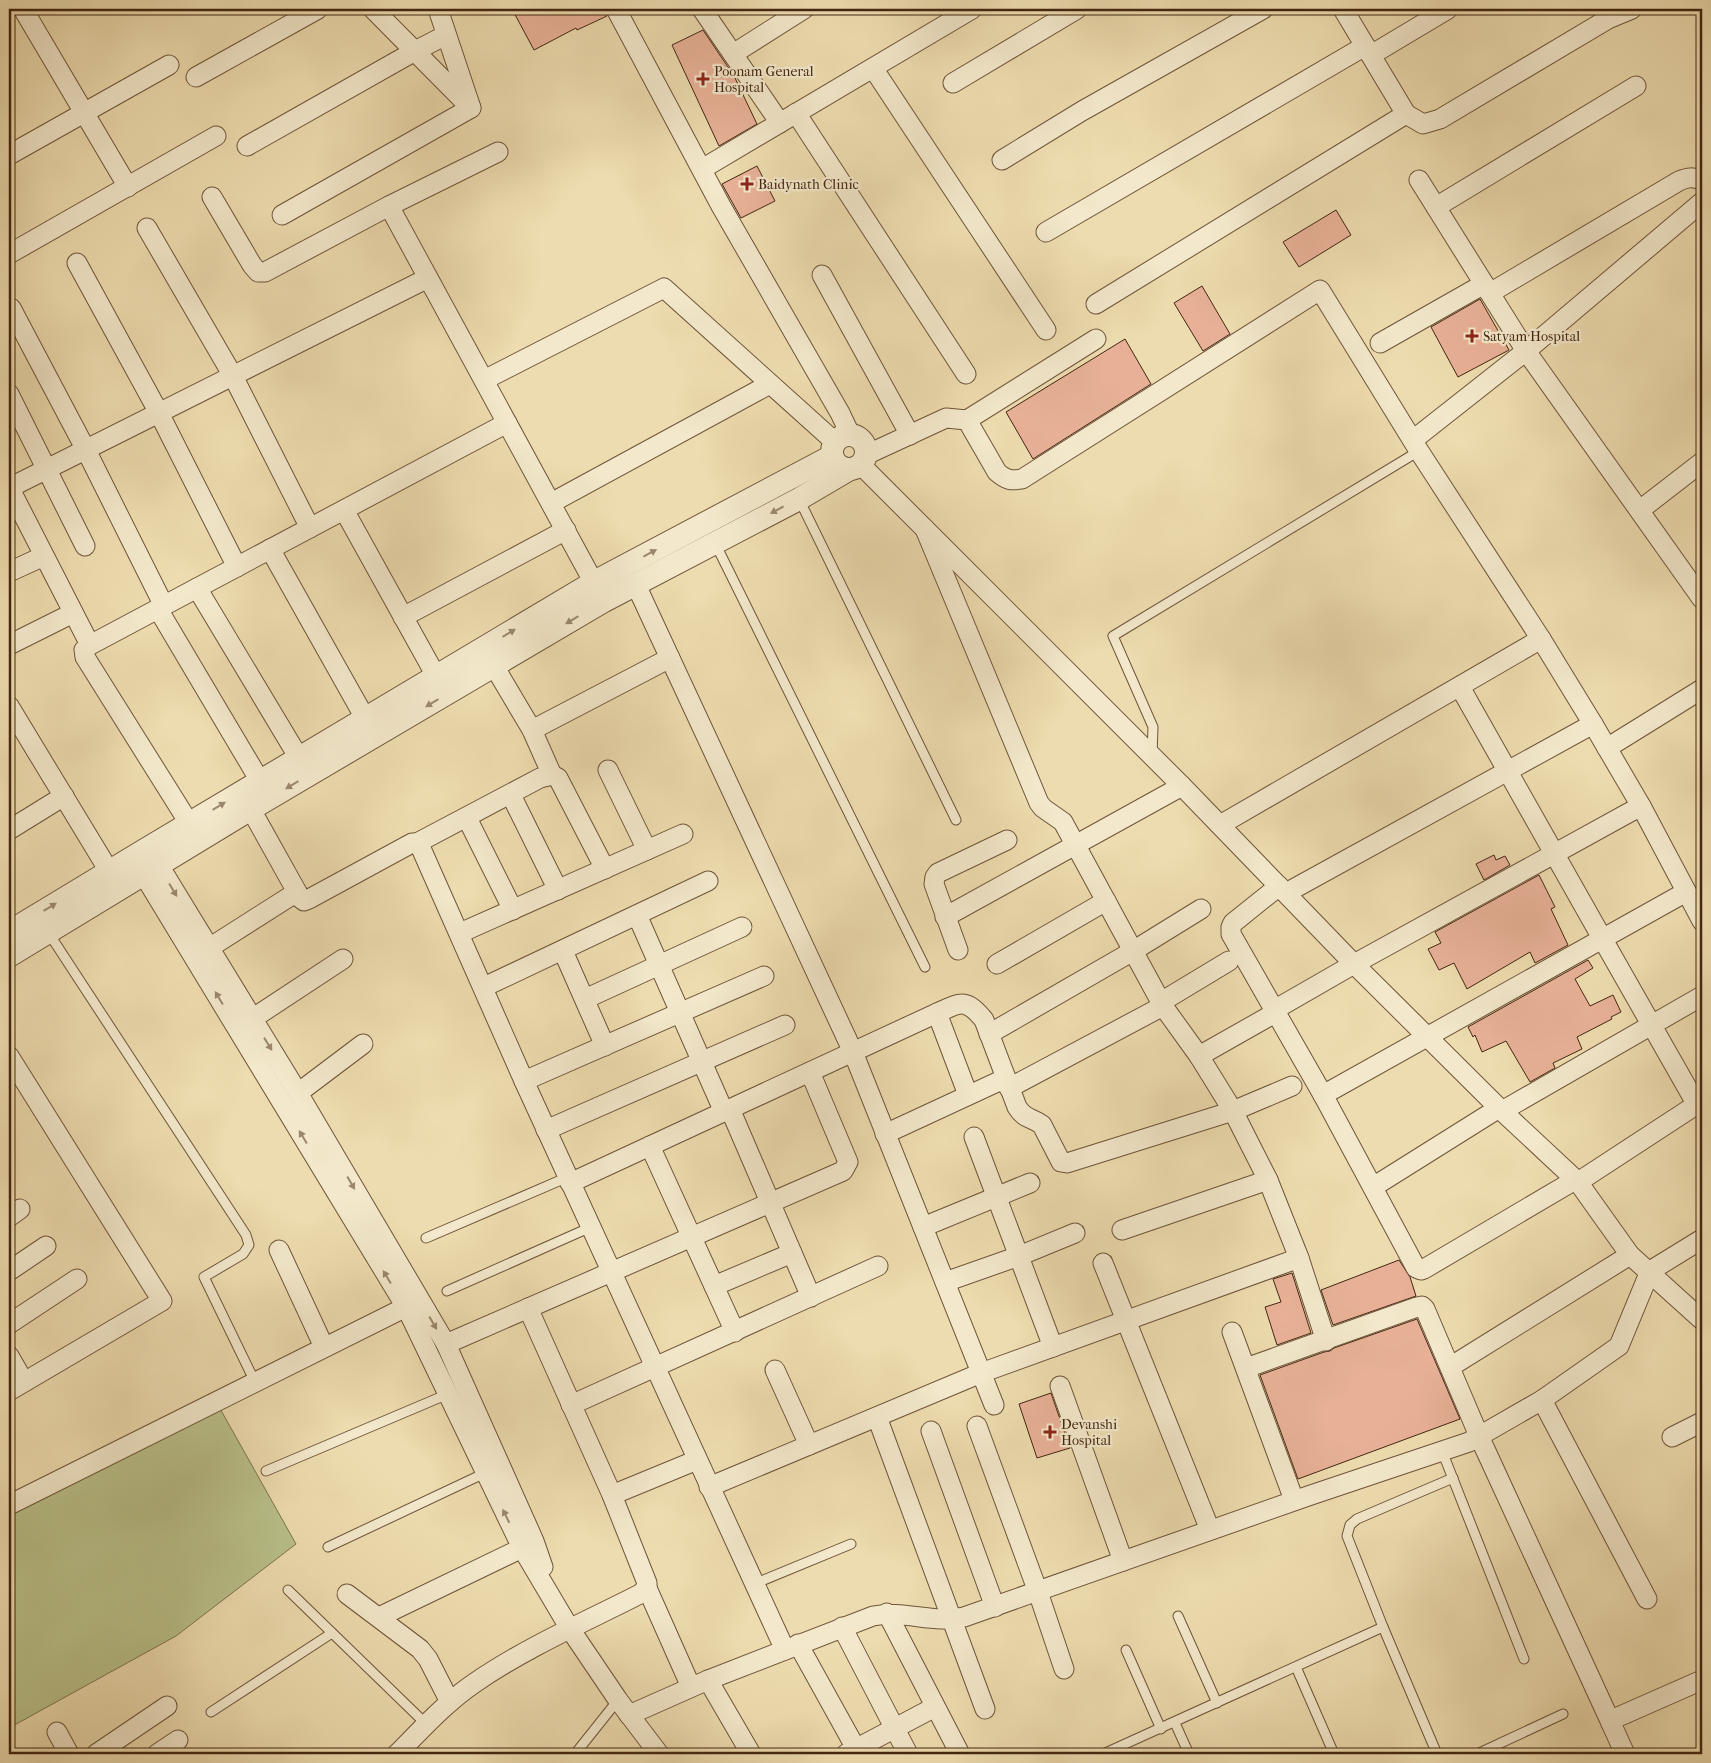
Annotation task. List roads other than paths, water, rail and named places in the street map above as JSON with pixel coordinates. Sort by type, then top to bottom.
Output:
[{"type":"street","points":[[23,9],[128,187]]},
{"type":"street","points":[[196,77],[318,9]]},
{"type":"street","points":[[373,9],[471,108]]},
{"type":"street","points":[[438,9],[471,108]]},
{"type":"street","points":[[616,9],[702,169],[840,413],[849,454]]},
{"type":"street","points":[[702,9],[780,123]]},
{"type":"street","points":[[733,54],[804,9]]},
{"type":"street","points":[[702,169],[972,9]]},
{"type":"street","points":[[953,83],[1078,9]]},
{"type":"street","points":[[1002,160],[1082,111],[1263,9]]},
{"type":"street","points":[[1343,9],[1406,114],[1423,124],[1440,119],[1608,18],[1632,9]]},
{"type":"street","points":[[1046,232],[1368,50],[1448,9]]},
{"type":"street","points":[[247,146],[446,34]]},
{"type":"street","points":[[9,154],[169,65]]},
{"type":"street","points":[[873,68],[1046,330]]},
{"type":"street","points":[[1436,207],[1636,86]]},
{"type":"street","points":[[282,215],[471,108]]},
{"type":"street","points":[[796,113],[966,374]]},
{"type":"street","points":[[1096,304],[1406,114]]},
{"type":"street","points":[[9,254],[216,136]]},
{"type":"street","points":[[212,197],[252,265],[258,272],[265,272],[389,206],[498,152]]},
{"type":"street","points":[[1380,343],[1487,288],[1679,181],[1687,177],[1695,177],[1702,180]]},
{"type":"street","points":[[1419,180],[1526,351],[1702,598]]},
{"type":"street","points":[[1416,446],[1702,202]]},
{"type":"street","points":[[389,206],[599,592]]},
{"type":"street","points":[[147,228],[233,376],[310,528]]},
{"type":"street","points":[[77,263],[159,413],[237,567]]},
{"type":"street","points":[[822,275],[910,434]]},
{"type":"street","points":[[90,645],[9,488],[428,278]]},
{"type":"street","points":[[484,380],[664,288],[849,454],[925,529],[1152,755],[1354,964],[1577,1181],[1630,1255],[1650,1271],[1702,1320]]},
{"type":"street","points":[[966,420],[1003,478],[1012,481],[1022,479],[1320,290],[1416,446],[1541,639],[1608,748],[1702,921]]},
{"type":"street","points":[[11,308],[86,450],[300,898],[304,901],[309,899],[412,843],[417,843],[467,818],[540,778],[552,775]]},
{"type":"street","points":[[9,956],[48,932],[146,862],[251,794],[599,592],[849,454],[910,434],[946,418],[966,420],[1096,338]]},
{"type":"street","points":[[551,503],[770,384]]},
{"type":"street","points":[[9,394],[85,546]]},
{"type":"street","points":[[189,823],[85,657],[84,650],[90,645],[507,423]]},
{"type":"street","points":[[599,592],[636,585],[799,498],[849,454]]},
{"type":"street","points":[[1640,510],[1702,462]]},
{"type":"street","points":[[344,510],[436,676]]},
{"type":"street","points":[[925,529],[1039,803],[1063,822],[1162,1004],[1199,1056],[1233,1111],[1268,1180],[1299,1258],[1326,1341]]},
{"type":"street","points":[[404,617],[566,530]]},
{"type":"street","points":[[270,550],[365,718]]},
{"type":"street","points":[[9,572],[44,556]]},
{"type":"street","points":[[636,585],[852,1052],[994,1406]]},
{"type":"street","points":[[197,588],[299,758]]},
{"type":"street","points":[[9,645],[73,613]]},
{"type":"street","points":[[1220,825],[1541,639]]},
{"type":"street","points":[[9,932],[109,871],[146,862],[189,823],[251,794],[299,758],[436,676],[489,657]]},
{"type":"street","points":[[489,657],[532,730],[552,775],[558,778],[605,869]]},
{"type":"street","points":[[532,730],[670,658]]},
{"type":"street","points":[[1460,686],[1508,770],[1554,854],[1652,1025],[1700,1103],[1577,1181],[1421,1270],[1416,1268],[1323,1095],[1233,940],[1231,927],[1233,923],[1283,890],[1508,770],[1593,724]]},
{"type":"street","points":[[1608,748],[1702,689]]},
{"type":"street","points":[[12,717],[64,796],[109,871]]},
{"type":"street","points":[[608,770],[647,850]]},
{"type":"street","points":[[945,917],[1182,786]]},
{"type":"street","points":[[511,795],[558,890]]},
{"type":"street","points":[[9,830],[64,796]]},
{"type":"street","points":[[1199,1056],[1354,964],[1641,806]]},
{"type":"street","points":[[467,818],[513,910]]},
{"type":"street","points":[[460,933],[684,834]]},
{"type":"street","points":[[958,950],[934,884],[935,877],[938,873],[1007,840]]},
{"type":"street","points":[[417,843],[460,933],[546,1130],[754,1584],[854,1752],[935,1706]]},
{"type":"street","points":[[146,862],[208,948],[298,1093],[446,1344],[534,1540],[556,1604]]},
{"type":"street","points":[[146,862],[406,1307],[522,1548],[570,1629],[623,1707],[659,1754]]},
{"type":"street","points":[[484,987],[708,881]]},
{"type":"street","points":[[208,948],[297,892]]},
{"type":"street","points":[[1323,1095],[1427,1035],[1686,892]]},
{"type":"street","points":[[997,964],[1106,901]]},
{"type":"street","points":[[990,1034],[1201,909]]},
{"type":"street","points":[[637,915],[701,1061],[727,1110],[771,1204],[811,1297]]},
{"type":"street","points":[[585,1000],[742,928]]},
{"type":"street","points":[[563,950],[605,1046]]},
{"type":"street","points":[[252,1019],[343,959]]},
{"type":"street","points":[[885,1134],[968,1095],[1008,1083],[1162,1004],[1230,962]]},
{"type":"street","points":[[524,1081],[764,976]]},
{"type":"street","points":[[1372,1187],[1501,1109],[1702,996]]},
{"type":"street","points":[[569,1180],[650,1146],[937,1013],[963,1003],[975,1008],[984,1020],[1017,1107],[1022,1114],[1042,1125],[1061,1162],[1067,1163],[1233,1111],[1292,1086]]},
{"type":"street","points":[[937,1013],[968,1095]]},
{"type":"street","points":[[546,1130],[785,1025]]},
{"type":"street","points":[[298,1093],[363,1044]]},
{"type":"street","points":[[9,1056],[162,1301],[16,1386],[9,1356]]},
{"type":"street","points":[[446,1344],[843,1171],[848,1162],[810,1072]]},
{"type":"street","points":[[974,1137],[1053,1347]]},
{"type":"street","points":[[650,1146],[735,1332]]},
{"type":"street","points":[[1122,1230],[1268,1180]]},
{"type":"street","points":[[923,1227],[1030,1183]]},
{"type":"street","points":[[945,1282],[1019,1256],[1075,1233]]},
{"type":"street","points":[[623,1707],[700,1684],[873,1616],[887,1613],[952,1620],[995,1607],[1294,1500],[1469,1442],[1542,1400],[1619,1346],[1650,1271],[1702,1239]]},
{"type":"street","points":[[9,1271],[46,1246]]},
{"type":"street","points":[[279,1250],[324,1347]]},
{"type":"street","points":[[714,1286],[792,1253]]},
{"type":"street","points":[[1450,1367],[1630,1255]]},
{"type":"street","points":[[709,1487],[981,1373],[1299,1258]]},
{"type":"street","points":[[1103,1262],[1210,1530]]},
{"type":"street","points":[[571,1405],[878,1266]]},
{"type":"street","points":[[9,1324],[77,1279]]},
{"type":"street","points":[[1246,1368],[1422,1306],[1425,1309],[1479,1436],[1625,1754]]},
{"type":"street","points":[[9,1505],[406,1307]]},
{"type":"street","points":[[528,1308],[612,1495],[647,1583],[647,1588],[700,1684],[751,1754]]},
{"type":"street","points":[[1232,1332],[1294,1500]]},
{"type":"street","points":[[775,1370],[809,1445]]},
{"type":"street","points":[[1060,1386],[1123,1562]]},
{"type":"street","points":[[1542,1400],[1647,1599]]},
{"type":"street","points":[[877,1417],[985,1709]]},
{"type":"street","points":[[1672,1437],[1702,1422]]},
{"type":"street","points":[[976,1426],[1038,1592],[1064,1669]]},
{"type":"street","points":[[931,1431],[995,1607]]},
{"type":"street","points":[[612,1495],[697,1460]]},
{"type":"street","points":[[379,1617],[522,1548]]},
{"type":"street","points":[[397,1754],[426,1724],[475,1682],[570,1629],[640,1594],[647,1588]]},
{"type":"street","points":[[347,1594],[420,1649],[428,1659],[450,1702]]},
{"type":"street","points":[[887,1613],[960,1754]]},
{"type":"street","points":[[842,1627],[908,1754]]},
{"type":"street","points":[[1611,1723],[1618,1717],[1702,1680]]},
{"type":"street","points":[[96,1754],[167,1706]]},
{"type":"street","points":[[57,1732],[68,1754]]},
{"type":"street","points":[[157,1754],[178,1740]]},
{"type":"lane","points":[[1152,755],[1153,727],[1113,636],[1416,446]]},
{"type":"lane","points":[[799,498],[956,820]]},
{"type":"lane","points":[[715,542],[925,967]]},
{"type":"lane","points":[[48,932],[246,1235],[249,1245],[243,1254],[204,1277],[255,1382]]},
{"type":"lane","points":[[426,1238],[569,1180]]},
{"type":"lane","points":[[447,1291],[590,1227]]},
{"type":"lane","points":[[266,1471],[448,1394]]},
{"type":"lane","points":[[1442,1451],[1524,1659]]},
{"type":"lane","points":[[328,1547],[485,1473]]},
{"type":"lane","points":[[1437,1754],[1383,1627],[1348,1536],[1350,1526],[1356,1519],[1452,1478]]},
{"type":"lane","points":[[754,1584],[851,1544]]},
{"type":"lane","points":[[288,1590],[426,1724]]},
{"type":"lane","points":[[1178,1616],[1217,1703]]},
{"type":"lane","points":[[1103,1754],[1383,1627]]},
{"type":"lane","points":[[211,1712],[332,1633]]},
{"type":"lane","points":[[1126,1650],[1160,1729]]},
{"type":"lane","points":[[1296,1667],[1334,1754]]},
{"type":"lane","points":[[575,1754],[623,1707]]},
{"type":"lane","points":[[1478,1754],[1563,1714]]},
{"type":"lane","points":[[1174,1723],[1189,1754]]},
{"type":"place","name":"Poonam General Hospital","points":[[703,79]]},
{"type":"place","name":"Baidynath Clinic","points":[[747,184]]},
{"type":"place","name":"Satyam Hospital","points":[[1472,336]]},
{"type":"place","name":"Devanshi Hospital","points":[[1050,1432]]}]
